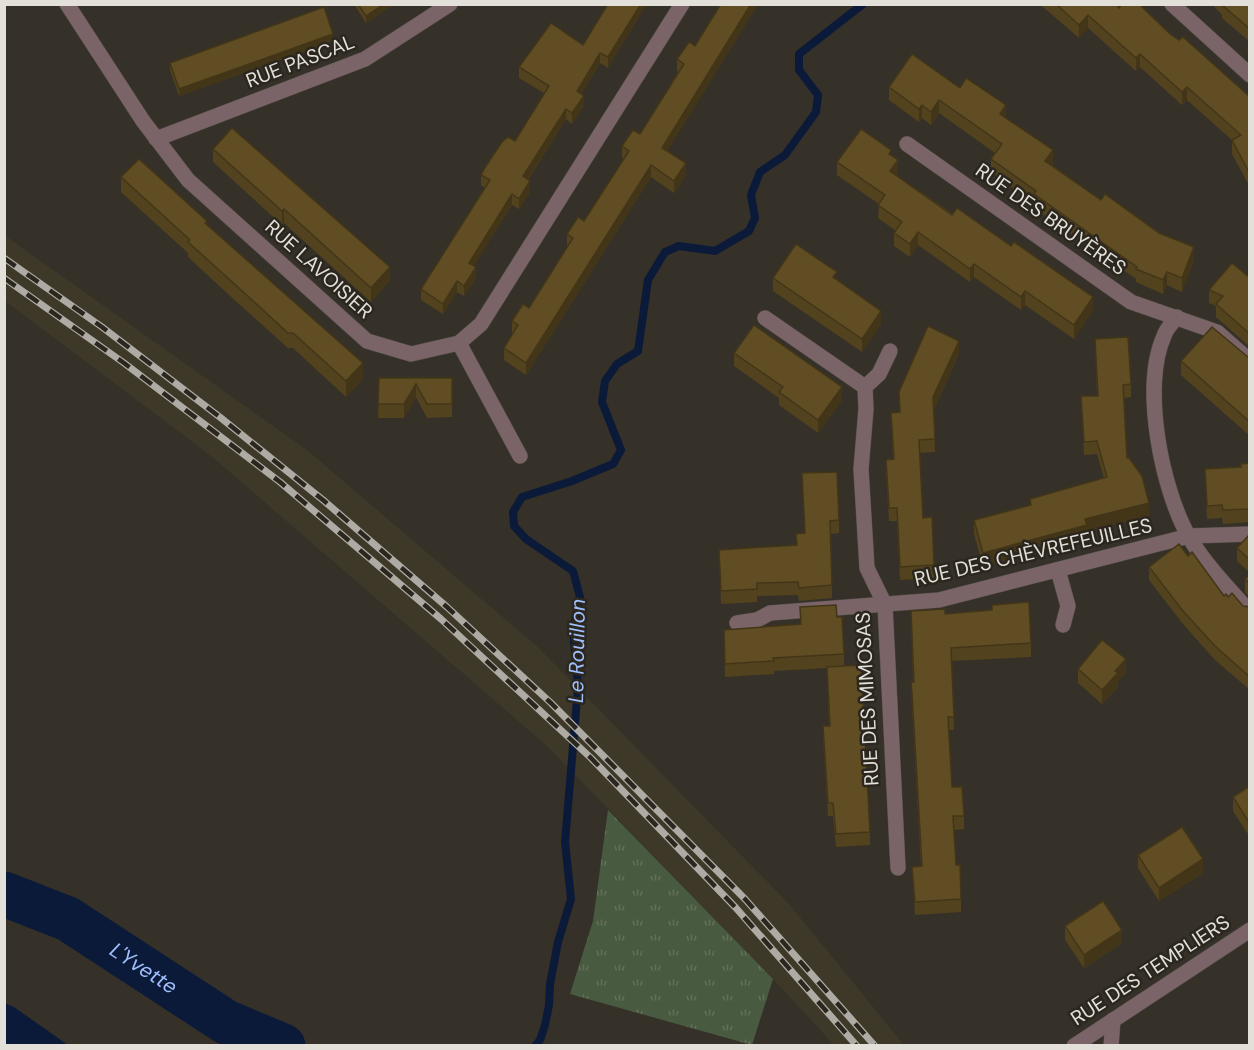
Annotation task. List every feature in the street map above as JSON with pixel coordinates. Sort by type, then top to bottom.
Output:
[{"type":"street","name":"RUE LAVOISIER","points":[[67,4],[156,139],[188,180],[367,341],[411,354],[459,343],[481,324],[682,4]]},
{"type":"street","name":"RUE PASCAL","points":[[156,139],[365,59],[450,4]]},
{"type":"street","points":[[1172,4],[1250,75]]},
{"type":"street","name":"RUE DES BRUYÈRES","points":[[907,144],[1131,302],[1217,332],[1250,361]]},
{"type":"street","points":[[1177,317],[1164,335],[1157,359],[1154,391],[1161,454],[1173,498],[1189,536],[1222,581],[1250,612]]},
{"type":"street","points":[[765,318],[865,387],[879,374],[890,351]]},
{"type":"street","points":[[459,343],[520,456]]},
{"type":"street","name":"RUE DES MIMOSAS","points":[[865,387],[866,409],[861,469],[867,568],[885,605],[898,868]]},
{"type":"street","name":"RUE DES CHÈVREFEUILLES","points":[[737,623],[758,620],[770,612],[939,600],[1189,536],[1250,534]]},
{"type":"street","points":[[1058,570],[1068,606],[1063,625]]},
{"type":"street","name":"RUE DES TEMPLIERS","points":[[1074,1046],[1250,930]]},
{"type":"street","points":[[1111,1046],[1113,1020]]},
{"type":"shaded area","points":[[4,235],[307,450],[539,648],[790,905],[904,1045],[834,1045],[547,746],[211,456],[5,301]]},
{"type":"green space","points":[[608,810],[773,979],[752,1045],[570,994],[593,921]]},
{"type":"water","points":[[4,1003],[14,1007],[68,1045],[5,1045]]},
{"type":"building","points":[[358,4],[384,4],[366,16]]},
{"type":"building","points":[[608,4],[641,4],[608,57],[600,53],[577,91],[584,96],[572,113],[566,109],[523,176],[530,181],[519,199],[512,194],[469,263],[476,267],[464,286],[457,281],[443,304],[421,289],[490,180],[481,175],[486,166],[502,142],[508,137],[515,141],[549,86],[519,67],[551,23],[583,45]]},
{"type":"building","points":[[721,4],[751,4],[662,148],[686,163],[674,181],[651,165],[526,363],[504,348],[518,325],[512,321],[523,304],[529,308],[573,238],[567,234],[578,217],[584,221],[629,151],[622,146],[633,130],[640,134],[684,64],[677,59],[689,42],[695,46]]},
{"type":"building","points":[[1056,4],[1116,4],[1119,8],[1122,4],[1139,4],[1170,34],[1179,40],[1183,37],[1250,97],[1250,174],[1232,140],[1241,135],[1187,87],[1182,92],[1140,54],[1136,58],[1088,15],[1079,25]]},
{"type":"building","points":[[1223,4],[1250,4],[1250,29],[1222,5]]},
{"type":"building","points":[[324,7],[333,34],[179,89],[170,63]]},
{"type":"building","points":[[912,54],[960,88],[966,78],[1006,105],[1000,114],[1053,150],[1045,161],[1101,200],[1105,194],[1159,233],[1194,247],[1182,278],[1167,272],[1163,280],[1136,269],[1137,267],[1034,194],[1036,191],[991,159],[1002,144],[939,100],[931,112],[922,105],[919,109],[889,87]]},
{"type":"building","points":[[232,128],[390,267],[371,288],[284,209],[282,211],[213,149]]},
{"type":"building","points":[[861,129],[891,150],[889,154],[898,160],[890,171],[952,215],[957,208],[1011,246],[1014,242],[1093,297],[1074,325],[1025,291],[1021,297],[974,264],[970,269],[918,232],[910,244],[894,233],[902,222],[878,205],[885,195],[837,162]]},
{"type":"building","points":[[139,159],[207,221],[205,223],[363,363],[346,381],[293,333],[288,333],[121,177]]},
{"type":"building","points":[[796,244],[837,272],[833,277],[881,311],[862,339],[773,278]]},
{"type":"building","points":[[1232,263],[1250,278],[1250,334],[1216,304],[1223,296],[1209,290]]},
{"type":"building","points":[[754,325],[842,387],[818,420],[779,392],[783,387],[734,353]]},
{"type":"building","points":[[928,326],[959,341],[933,397],[935,439],[919,440],[923,518],[932,517],[934,565],[900,567],[897,508],[889,508],[886,460],[894,459],[891,413],[900,412],[899,392]]},
{"type":"building","points":[[1212,327],[1250,357],[1250,422],[1181,361]]},
{"type":"building","points":[[1128,337],[1131,384],[1123,385],[1127,458],[1142,476],[1149,503],[1085,519],[1087,525],[983,553],[974,520],[1031,505],[1030,499],[1107,477],[1097,441],[1084,442],[1081,396],[1098,396],[1095,339]]},
{"type":"building","points":[[379,378],[452,378],[452,404],[427,404],[416,384],[404,404],[378,404]]},
{"type":"building","points":[[1250,463],[1250,509],[1223,510],[1222,505],[1207,506],[1205,469],[1241,467],[1241,464]]},
{"type":"building","points":[[837,472],[839,520],[830,521],[832,585],[799,588],[798,582],[757,583],[757,589],[721,591],[719,550],[797,545],[796,534],[805,533],[802,473]]},
{"type":"building","points":[[1250,534],[1250,560],[1237,548]]},
{"type":"building","points":[[1179,544],[1188,556],[1192,552],[1224,596],[1226,594],[1228,597],[1232,593],[1243,606],[1250,607],[1250,677],[1215,646],[1183,611],[1149,567]]},
{"type":"building","points":[[1250,574],[1250,584],[1245,579]]},
{"type":"building","points":[[1029,602],[1031,643],[951,648],[954,717],[948,717],[952,787],[962,787],[964,816],[953,816],[956,865],[960,865],[961,899],[915,902],[912,867],[922,866],[911,682],[914,682],[911,611],[945,609],[945,614],[992,610],[992,605]]},
{"type":"building","points":[[836,605],[837,617],[842,617],[844,654],[773,658],[774,661],[725,664],[724,630],[801,624],[800,607]]},
{"type":"building","points":[[1102,640],[1126,659],[1115,671],[1118,673],[1102,690],[1078,669]]},
{"type":"building","points":[[861,665],[870,832],[836,834],[833,803],[828,803],[823,726],[830,726],[827,667]]},
{"type":"building","points":[[1250,786],[1250,824],[1233,797]]},
{"type":"building","points":[[1182,827],[1203,859],[1159,888],[1138,855]]},
{"type":"building","points":[[1103,901],[1122,930],[1084,955],[1065,926]]},
{"type":"waterway","name":"Le Rouillon","points":[[535,1046],[540,1040],[545,1025],[558,942],[571,899],[565,842],[578,687],[573,630],[580,597],[573,571],[526,539],[514,526],[513,512],[522,497],[572,481],[613,464],[621,450],[602,402],[605,381],[617,364],[638,351],[648,280],[665,252],[679,246],[715,251],[749,231],[755,218],[751,195],[760,172],[785,155],[816,112],[818,95],[799,70],[799,54],[863,4]]},
{"type":"waterway","name":"L'Yvette","points":[[4,894],[68,919],[226,1022],[283,1046]]},
{"type":"railway","points":[[4,258],[102,327],[221,418],[323,500],[447,607],[551,703],[745,899],[875,1046]]},
{"type":"railway","points":[[4,278],[124,363],[280,482],[441,619],[591,758],[736,908],[857,1046]]}]
